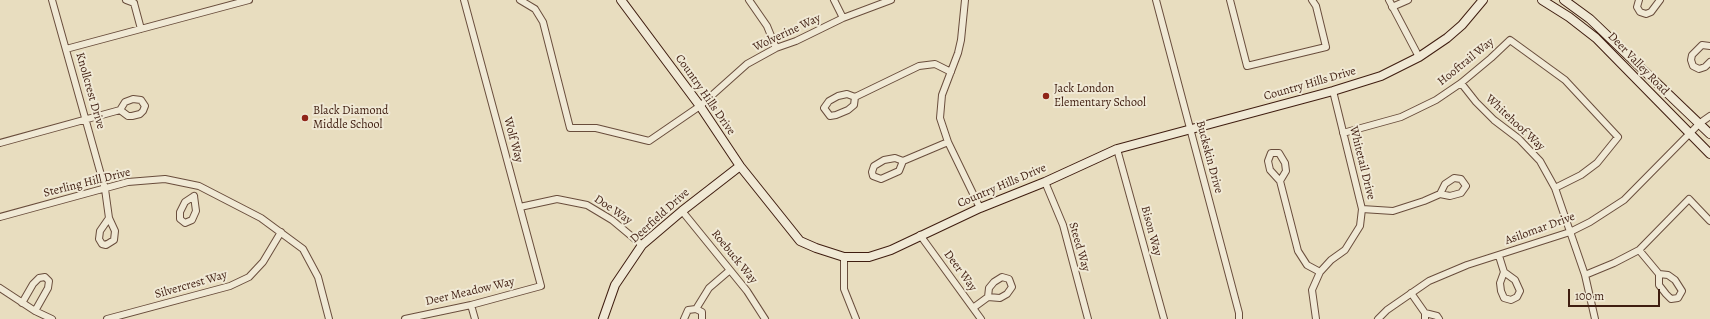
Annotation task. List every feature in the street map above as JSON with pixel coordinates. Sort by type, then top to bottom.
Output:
[{"type":"street","name":"Knollcrest Drive","points":[[52,0],[105,189],[109,218]]},
{"type":"street","points":[[126,0],[135,1],[141,29]]},
{"type":"street","points":[[66,48],[141,29],[229,3],[248,0]]},
{"type":"street","name":"Wolf Way","points":[[464,0],[540,286]]},
{"type":"street","name":"Wolverine Way","points":[[520,0],[534,9],[543,22],[570,128],[596,128],[649,142],[700,106],[747,64],[776,48],[796,41],[843,18],[891,0]]},
{"type":"street","name":"Country Hills Drive","points":[[621,0],[700,106],[740,166],[800,241],[844,257],[869,257],[891,250],[980,208],[1045,182],[1117,149],[1190,128],[1333,91],[1381,76],[1419,57],[1447,38],[1462,25],[1483,0]]},
{"type":"street","points":[[749,0],[767,26],[776,48]]},
{"type":"street","points":[[834,0],[843,18]]},
{"type":"street","points":[[965,0],[961,40],[942,94],[940,118],[948,142],[980,208]]},
{"type":"street","name":"Buckskin Drive","points":[[1156,0],[1240,313],[1239,319]]},
{"type":"street","points":[[1230,0],[1247,66],[1326,47],[1316,6],[1312,0]]},
{"type":"street","points":[[1389,0],[1419,57]]},
{"type":"street","points":[[1392,7],[1408,0]]},
{"type":"street","name":"Deer Valley Road","points":[[1542,0],[1569,17],[1596,38],[1710,154]]},
{"type":"street","name":"Deer Valley Road","points":[[1564,0],[1590,19],[1710,134]]},
{"type":"street","points":[[1639,0],[1638,7],[1640,12],[1646,14],[1651,12],[1660,0]]},
{"type":"street","name":"Hooftrail Way","points":[[1343,133],[1401,117],[1436,100],[1461,83],[1510,40],[1565,80],[1618,137],[1597,163],[1581,175],[1555,188]]},
{"type":"street","points":[[1710,46],[1702,45],[1692,55],[1691,60],[1693,66],[1699,69],[1705,67],[1710,62]]},
{"type":"street","points":[[855,97],[854,105],[836,115],[830,116],[824,108],[829,101],[838,96],[847,94],[855,97],[919,66],[935,64],[951,72]]},
{"type":"street","name":"Whitehoof Way","points":[[1461,83],[1476,102],[1494,120],[1519,139],[1540,161],[1555,188],[1585,275],[1595,319]]},
{"type":"street","name":"Whitetail Drive","points":[[1316,319],[1312,290],[1320,272],[1331,260],[1345,250],[1353,238],[1360,226],[1362,209],[1333,91]]},
{"type":"street","points":[[0,143],[120,110]]},
{"type":"street","name":"Asilomar Drive","points":[[1378,319],[1428,281],[1467,265],[1570,232],[1590,222],[1624,200],[1700,123],[1710,116]]},
{"type":"street","points":[[903,161],[899,171],[881,179],[873,176],[872,172],[874,166],[884,160],[895,158],[903,161],[948,142]]},
{"type":"street","name":"Bison Way","points":[[1117,149],[1164,319]]},
{"type":"street","name":"Deerfield Drive","points":[[603,319],[615,285],[642,246],[682,211],[740,166]]},
{"type":"street","name":"Sterling Hill Drive","points":[[0,217],[128,182],[165,179],[199,186],[261,218],[303,249],[318,278],[329,319]]},
{"type":"street","points":[[1280,180],[1298,251],[1307,265],[1320,272]]},
{"type":"street","name":"Steed Way","points":[[1045,182],[1062,225],[1088,319]]},
{"type":"street","points":[[194,196],[199,186]]},
{"type":"street","points":[[1362,209],[1393,211],[1424,202],[1440,194]]},
{"type":"street","name":"Doe Way","points":[[520,207],[557,199],[588,204],[612,220],[642,246]]},
{"type":"street","points":[[1585,275],[1614,263],[1638,250],[1689,199],[1710,221]]},
{"type":"street","name":"Roebuck Way","points":[[682,211],[747,291],[765,319]]},
{"type":"street","name":"Silvercrest Way","points":[[107,319],[230,286],[249,277],[263,262],[281,232]]},
{"type":"street","name":"Deer Way","points":[[920,235],[981,319]]},
{"type":"street","points":[[1638,250],[1659,274]]},
{"type":"street","points":[[1499,256],[1504,272]]},
{"type":"street","points":[[844,257],[844,289],[856,319]]},
{"type":"street","points":[[684,319],[688,310],[696,308],[709,288],[730,270]]},
{"type":"street","points":[[22,302],[33,284],[39,278],[45,277],[49,281],[48,288],[35,311]]},
{"type":"street","name":"Deer Meadow Way","points":[[405,319],[471,306],[540,286]]},
{"type":"street","points":[[0,288],[35,311],[52,319]]},
{"type":"street","points":[[1411,293],[1425,316],[1437,316],[1439,319]]},
{"type":"street","points":[[973,308],[988,297]]},
{"type":"street","points":[[471,306],[475,319]]},
{"type":"street","points":[[696,308],[702,312],[702,319]]},
{"type":"place","name":"Jack London Elementary School","points":[[1046,96]]},
{"type":"place","name":"Black Diamond Middle School","points":[[305,118]]}]
